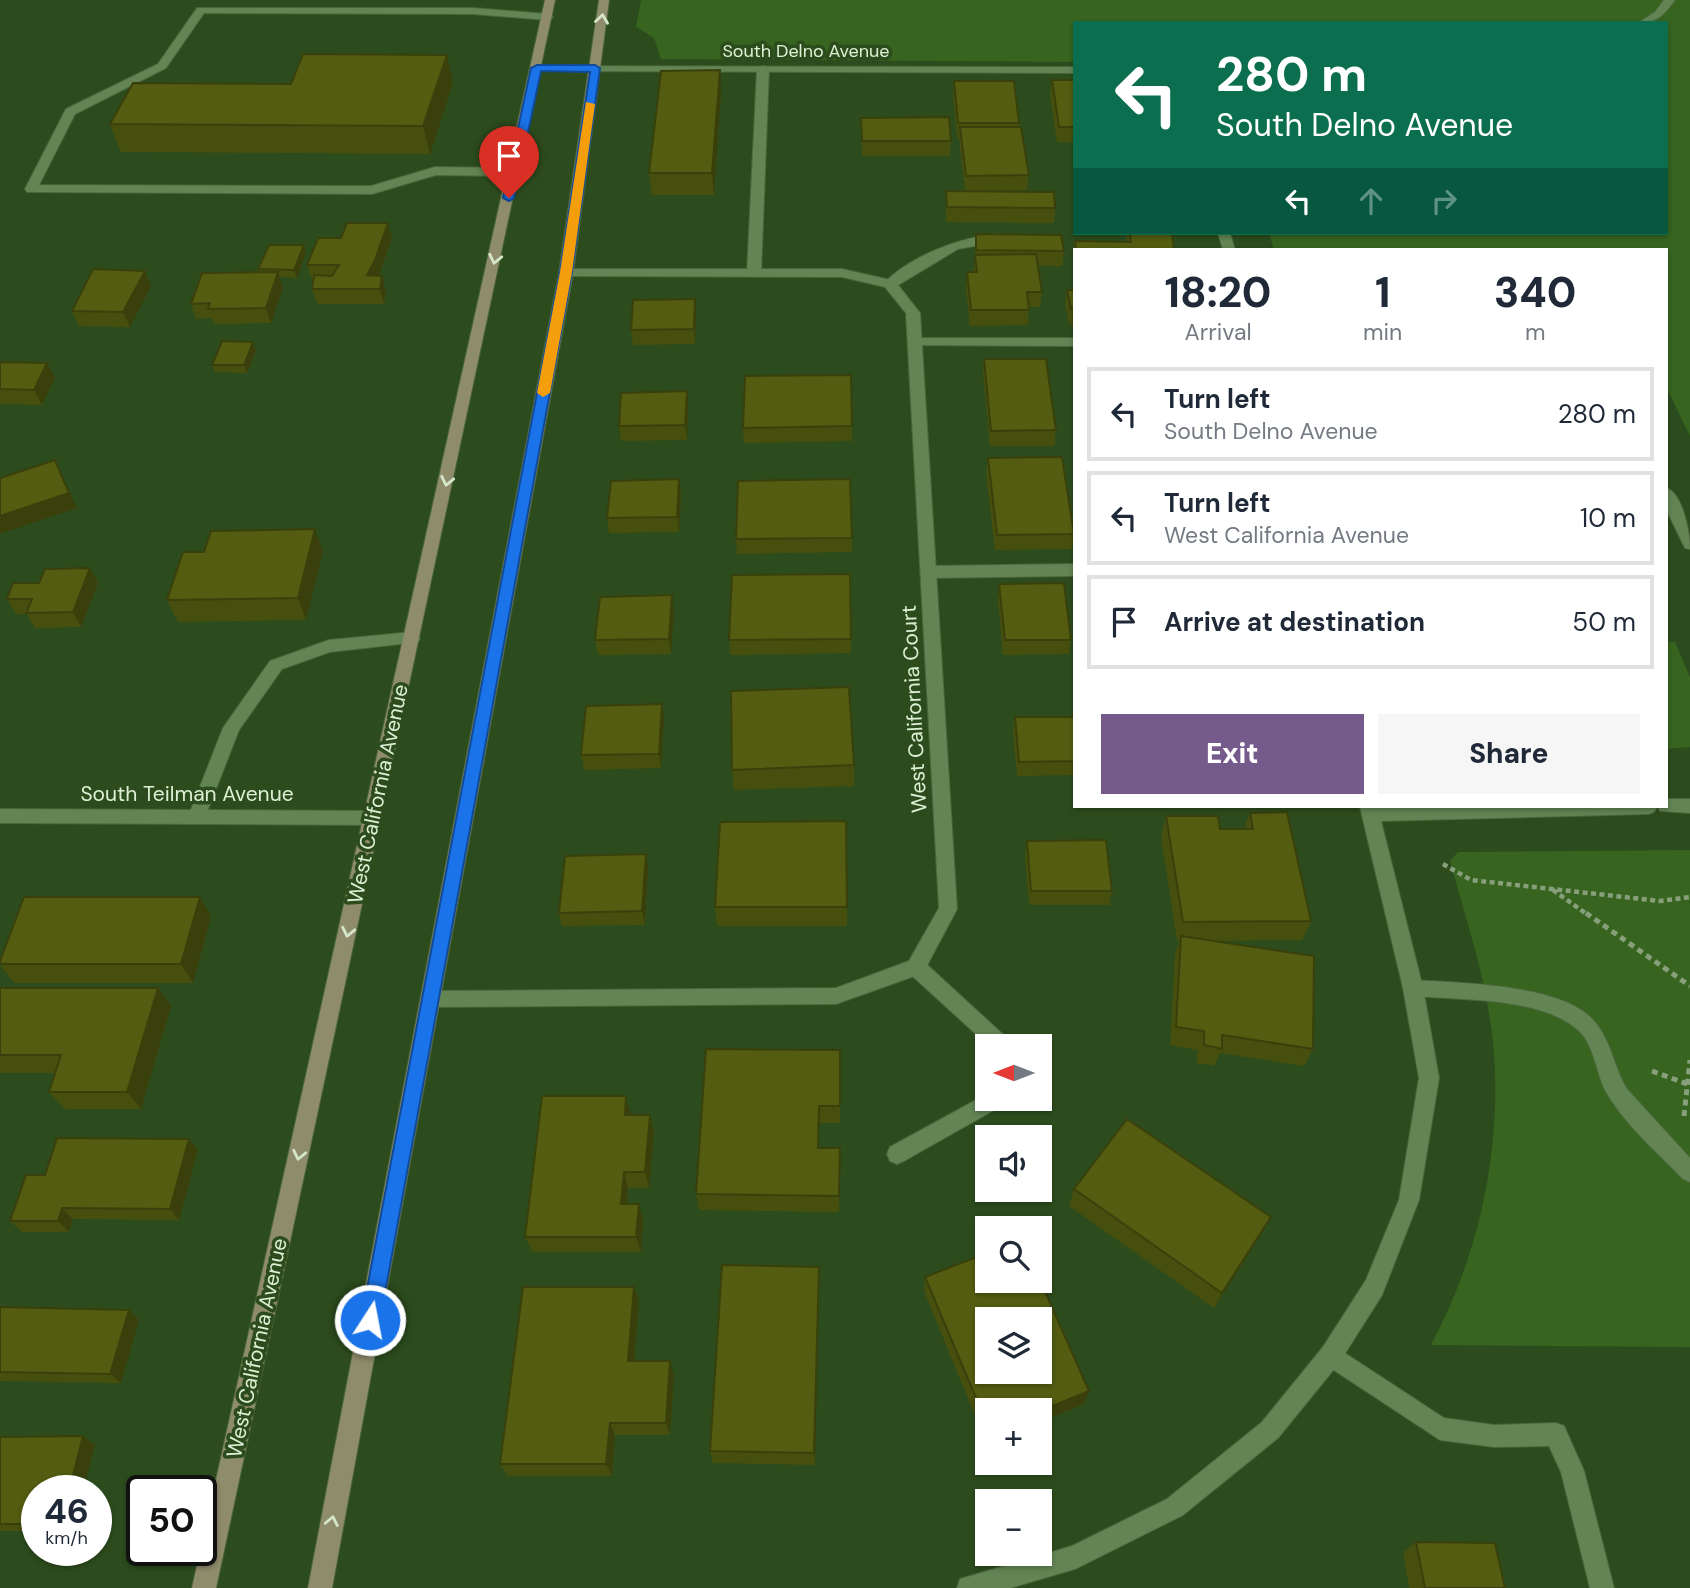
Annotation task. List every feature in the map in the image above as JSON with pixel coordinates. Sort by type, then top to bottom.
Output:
[{"type":"main road","name":"West California Avenue","points":[[204,1588],[550,0]]},
{"type":"main road","points":[[320,1588],[566,272],[604,0]]},
{"type":"street","points":[[1647,21],[1659,14],[1670,0]]},
{"type":"street","points":[[514,172],[435,171],[372,190],[30,189],[69,112],[162,66],[201,10],[473,11],[547,17]]},
{"type":"street","name":"South Delno Avenue","points":[[537,68],[1073,70]]},
{"type":"street","points":[[754,273],[763,69]]},
{"type":"street","points":[[566,272],[842,273],[890,284],[949,247],[964,241],[1013,238]]},
{"type":"street","name":"West California Court","points":[[890,284],[914,313],[948,909],[916,967]]},
{"type":"street","points":[[915,342],[1073,342]]},
{"type":"street","points":[[1668,497],[1690,544]]},
{"type":"street","points":[[929,572],[1073,569]]},
{"type":"street","points":[[197,817],[231,728],[276,665],[329,646],[412,638]]},
{"type":"street","points":[[1668,806],[1690,806]]},
{"type":"street","points":[[969,1588],[1075,1557],[1175,1507],[1270,1430],[1331,1355],[1374,1287],[1409,1200],[1429,1079],[1413,988],[1370,811],[1578,808]]},
{"type":"street","name":"South Teilman Avenue","points":[[0,816],[373,818]]},
{"type":"street","points":[[431,999],[836,996],[916,967],[989,1034]]},
{"type":"street","points":[[1413,988],[1514,999],[1561,1008],[1588,1026],[1612,1082],[1639,1119],[1690,1172]]},
{"type":"street","points":[[897,1154],[975,1111]]},
{"type":"street","points":[[1331,1355],[1440,1429],[1494,1436],[1556,1434],[1572,1471],[1602,1588]]},
{"type":"path","points":[[1443,864],[1471,880],[1660,901],[1690,897]]},
{"type":"path","points":[[1553,889],[1690,986]]},
{"type":"path","points":[[1684,1123],[1690,1060]]},
{"type":"path","points":[[1652,1071],[1688,1085]]},
{"type":"green space","points":[[641,0],[1690,0],[1690,436],[1668,391],[1668,248],[1273,248],[1270,235],[1668,235],[1668,21],[1073,21],[1073,62],[661,59],[654,38],[636,27]]},
{"type":"green space","points":[[1668,640],[1675,642],[1690,677],[1690,747],[1668,749]]},
{"type":"green space","points":[[1690,850],[1690,1347],[1431,1345],[1463,1274],[1475,1236],[1491,1159],[1494,1120],[1495,1081],[1490,1019],[1475,950],[1450,861],[1458,852]]},
{"type":"building","points":[[303,54],[447,55],[423,126],[110,124],[133,83],[291,84]]},
{"type":"building","points":[[720,70],[712,173],[649,173],[661,71]]},
{"type":"building","points":[[1052,80],[1073,80],[1073,127],[1059,127]]},
{"type":"building","points":[[954,81],[1014,81],[1019,123],[958,123]]},
{"type":"building","points":[[949,117],[951,141],[862,141],[861,118]]},
{"type":"building","points":[[960,127],[1021,127],[1029,175],[966,176]]},
{"type":"building","points":[[946,191],[1054,192],[1055,208],[947,207]]},
{"type":"building","points":[[347,223],[388,223],[367,275],[382,276],[380,289],[312,289],[314,275],[332,276],[339,265],[307,265],[318,238],[341,238]]},
{"type":"building","points":[[976,234],[1061,235],[1064,251],[976,250]]},
{"type":"building","points":[[1130,235],[1172,235],[1174,248],[1076,248],[1075,241],[1131,242]]},
{"type":"building","points":[[269,245],[304,245],[294,270],[258,269]]},
{"type":"building","points":[[1036,254],[1042,292],[1027,292],[1029,310],[971,310],[967,272],[977,272],[975,255]]},
{"type":"building","points":[[93,269],[145,271],[123,312],[72,311]]},
{"type":"building","points":[[278,272],[266,308],[208,309],[210,303],[191,304],[202,273]]},
{"type":"building","points":[[1067,290],[1073,290],[1071,309]]},
{"type":"building","points":[[695,299],[694,329],[631,330],[633,300]]},
{"type":"building","points":[[222,341],[253,342],[244,365],[212,365]]},
{"type":"building","points":[[984,359],[1046,359],[1056,430],[991,431]]},
{"type":"building","points":[[0,362],[47,363],[34,390],[0,389]]},
{"type":"building","points":[[851,375],[852,426],[743,428],[745,376]]},
{"type":"building","points":[[687,391],[685,425],[619,426],[621,393]]},
{"type":"building","points":[[1062,457],[1073,534],[997,535],[988,458]]},
{"type":"building","points":[[55,460],[69,493],[0,516],[0,478]]},
{"type":"building","points":[[679,479],[677,517],[607,518],[611,481]]},
{"type":"building","points":[[850,479],[852,538],[736,539],[738,481]]},
{"type":"building","points":[[315,529],[298,598],[167,600],[183,552],[204,552],[211,531]]},
{"type":"building","points":[[90,568],[73,612],[26,613],[32,599],[7,599],[13,583],[39,583],[45,569]]},
{"type":"building","points":[[850,574],[851,639],[729,640],[732,575]]},
{"type":"building","points":[[1064,583],[1071,640],[1005,640],[999,584]]},
{"type":"building","points":[[672,595],[669,639],[595,640],[600,597]]},
{"type":"building","points":[[849,687],[854,765],[732,770],[731,691]]},
{"type":"building","points":[[662,704],[659,754],[581,755],[586,706]]},
{"type":"building","points":[[1015,717],[1073,717],[1073,761],[1019,762]]},
{"type":"building","points":[[1287,812],[1311,921],[1183,922],[1166,816],[1218,816],[1220,829],[1253,829],[1250,813]]},
{"type":"building","points":[[846,821],[847,907],[715,907],[720,822]]},
{"type":"building","points":[[1106,840],[1112,891],[1031,891],[1027,841]]},
{"type":"building","points":[[646,854],[642,911],[559,913],[565,856]]},
{"type":"building","points":[[24,897],[200,897],[181,964],[0,964]]},
{"type":"building","points":[[1181,936],[1314,956],[1313,1049],[1222,1035],[1222,1049],[1204,1045],[1204,1031],[1176,1027]]},
{"type":"building","points":[[0,988],[158,988],[127,1092],[49,1092],[61,1055],[0,1055]]},
{"type":"building","points":[[706,1049],[840,1050],[840,1106],[819,1106],[818,1148],[840,1148],[839,1196],[696,1194]]},
{"type":"building","points":[[542,1096],[626,1096],[625,1115],[650,1115],[645,1172],[624,1172],[621,1204],[639,1204],[636,1237],[525,1237]]},
{"type":"building","points":[[1127,1119],[1271,1217],[1222,1293],[1074,1189]]},
{"type":"building","points":[[57,1138],[189,1139],[170,1209],[62,1208],[58,1221],[10,1221],[26,1175],[45,1175]]},
{"type":"building","points":[[975,1258],[975,1293],[1046,1293],[1052,1307],[975,1307],[975,1384],[1052,1384],[1052,1307],[1089,1391],[1052,1406],[1052,1398],[976,1398],[925,1277]]},
{"type":"building","points":[[722,1265],[819,1267],[814,1453],[710,1451]]},
{"type":"building","points":[[523,1287],[634,1287],[628,1361],[670,1361],[666,1423],[610,1423],[606,1464],[500,1464]]},
{"type":"building","points":[[0,1307],[129,1310],[110,1374],[0,1372]]},
{"type":"building","points":[[83,1436],[73,1475],[21,1475],[21,1524],[0,1524],[0,1437]]},
{"type":"building","points":[[1416,1542],[1495,1543],[1505,1588],[1425,1588]]},
{"type":"slow traffic","points":[[543,393],[566,272],[590,104]]},
{"type":"route","points":[[370,1320],[566,272],[595,68],[537,68],[509,198]]}]
